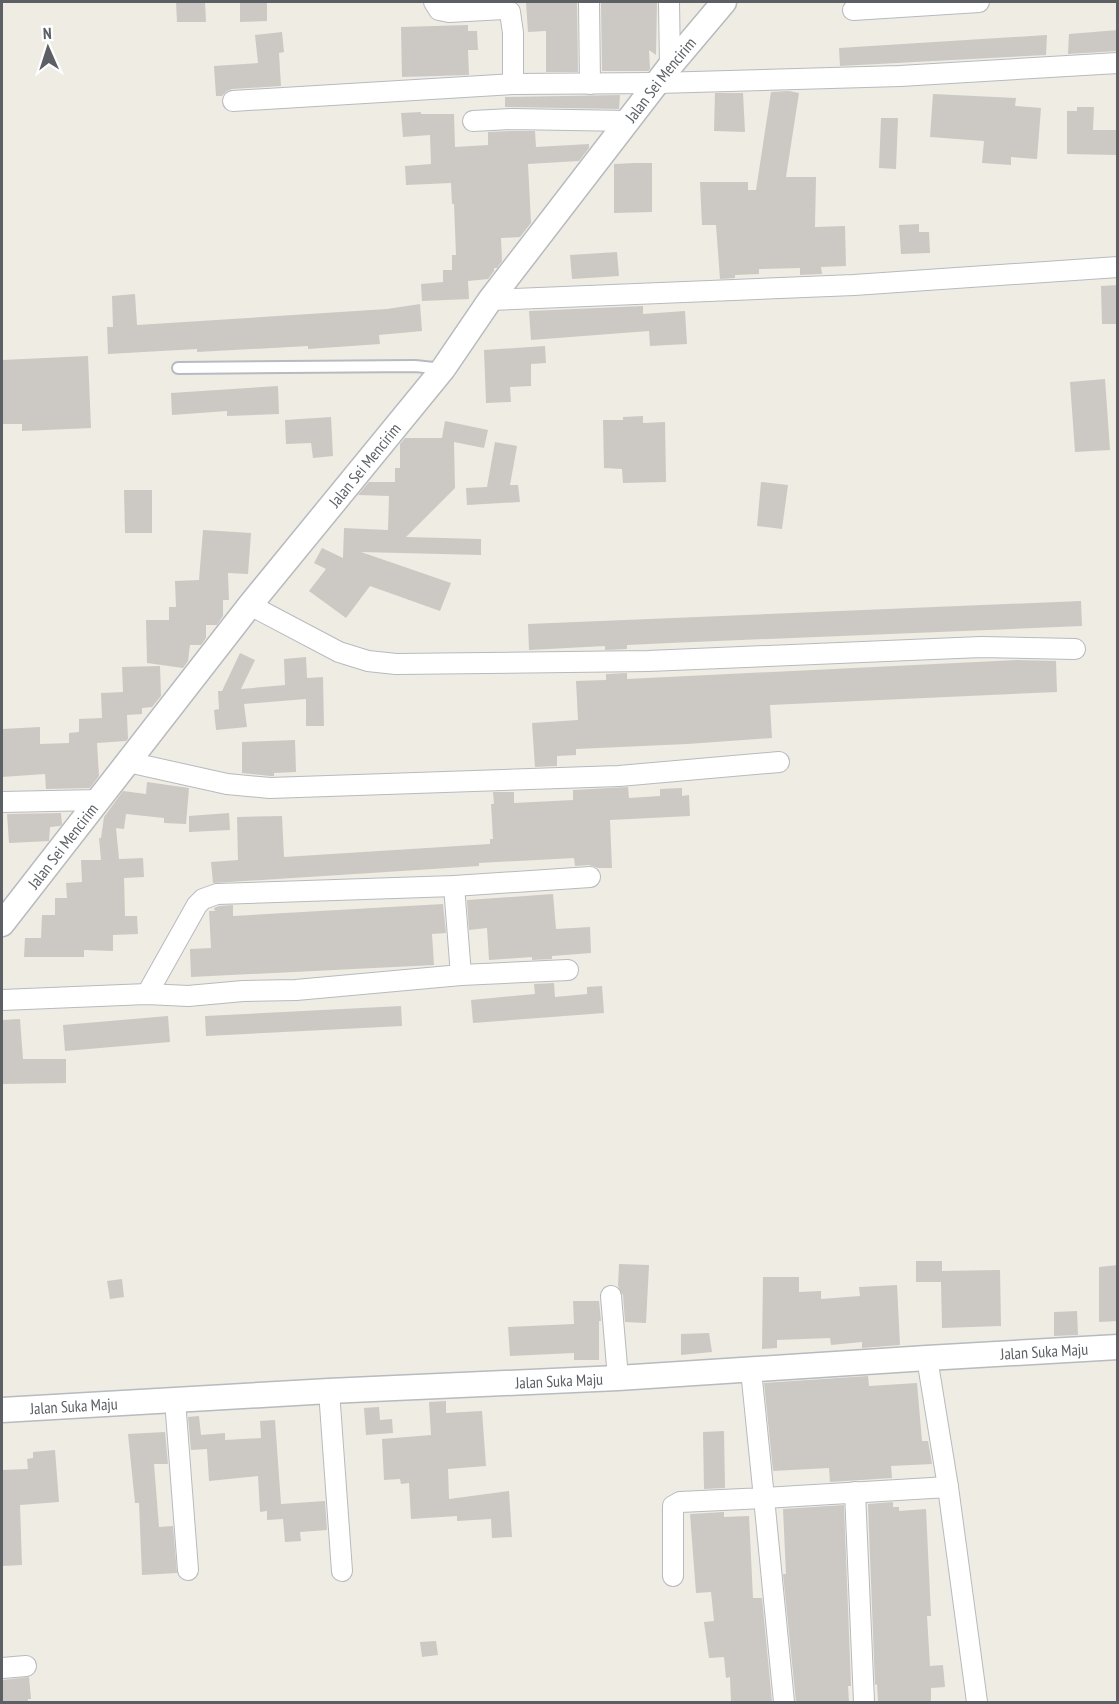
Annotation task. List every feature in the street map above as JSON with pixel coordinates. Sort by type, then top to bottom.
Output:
[{"type":"street","points":[[435,2],[439,10],[449,12],[504,9],[510,12],[513,33],[513,84]]},
{"type":"street","points":[[589,2],[590,84]]},
{"type":"street","points":[[664,75],[669,2]]},
{"type":"street","name":"Jalan Sei Mencirim","points":[[2,924],[250,605],[443,369],[490,300],[664,75],[724,2]]},
{"type":"street","points":[[853,10],[979,2]]},
{"type":"street","points":[[233,101],[513,84],[590,84],[664,75],[900,76],[1118,63]]},
{"type":"street","points":[[473,121],[512,119],[628,121]]},
{"type":"street","points":[[490,300],[854,285],[1118,267]]},
{"type":"street","points":[[250,605],[339,652],[368,662],[396,664],[648,661],[981,647],[1075,649]]},
{"type":"street","points":[[128,762],[227,784],[270,788],[619,776],[779,762]]},
{"type":"street","points":[[2,802],[99,800]]},
{"type":"street","points":[[147,994],[197,904],[203,898],[217,894],[454,886],[590,877]]},
{"type":"street","points":[[454,886],[461,975]]},
{"type":"street","points":[[2,1000],[147,994],[188,996],[243,991],[296,990],[461,975],[568,970]]},
{"type":"street","points":[[611,1296],[618,1378]]},
{"type":"street","name":"Jalan Suka Maju","points":[[2,1410],[329,1391],[618,1378],[1118,1347]]},
{"type":"street","points":[[927,1358],[948,1487],[978,1702]]},
{"type":"street","points":[[751,1370],[784,1702]]},
{"type":"street","points":[[329,1391],[342,1571]]},
{"type":"street","points":[[175,1400],[188,1570]]},
{"type":"street","points":[[673,1576],[673,1506],[675,1503],[948,1487]]},
{"type":"street","points":[[855,1492],[864,1702]]},
{"type":"street","points":[[2,1668],[26,1666]]},
{"type":"lane","points":[[178,368],[415,366],[443,369]]},
{"type":"building","points":[[176,2],[205,2],[206,22],[177,22]]},
{"type":"building","points":[[240,2],[267,2],[267,21],[240,22]]},
{"type":"building","points":[[526,2],[577,2],[578,72],[546,72],[546,31],[528,32]]},
{"type":"building","points":[[601,2],[657,2],[656,55],[649,50],[650,69],[648,71],[602,71]]},
{"type":"building","points":[[468,25],[468,31],[477,31],[478,50],[468,50],[469,75],[402,77],[401,27]]},
{"type":"building","points":[[1118,30],[1118,51],[1068,54],[1069,34]]},
{"type":"building","points":[[282,32],[284,52],[279,53],[281,86],[232,89],[222,96],[216,96],[214,66],[258,63],[255,35]]},
{"type":"building","points":[[1047,35],[1046,55],[840,66],[839,48]]},
{"type":"building","points":[[771,92],[799,93],[786,177],[816,177],[815,227],[845,226],[846,266],[821,267],[822,274],[800,275],[800,268],[759,269],[759,274],[735,275],[735,278],[720,279],[716,225],[702,225],[700,182],[748,182],[748,190],[756,190]]},
{"type":"building","points":[[715,93],[743,93],[745,132],[714,131]]},
{"type":"building","points":[[933,94],[1016,98],[1015,106],[1041,108],[1037,159],[1011,157],[1011,165],[982,163],[984,141],[930,137]]},
{"type":"building","points":[[620,95],[619,109],[505,107],[505,97]]},
{"type":"building","points":[[1077,107],[1094,107],[1093,130],[1116,130],[1116,155],[1067,154],[1067,111],[1077,111]]},
{"type":"building","points":[[421,112],[421,114],[454,114],[455,147],[488,145],[488,132],[512,131],[535,131],[536,147],[589,144],[589,148],[579,161],[528,164],[531,223],[520,237],[501,238],[502,261],[497,268],[494,268],[488,279],[468,281],[469,299],[422,301],[421,284],[443,282],[443,270],[452,270],[452,255],[456,255],[451,183],[406,185],[405,166],[431,164],[430,135],[403,137],[401,113]]},
{"type":"building","points":[[881,118],[898,118],[896,169],[879,168]]},
{"type":"building","points":[[652,163],[652,212],[614,213],[614,164]]},
{"type":"building","points":[[919,224],[919,232],[929,232],[930,253],[901,254],[899,225]]},
{"type":"building","points":[[617,252],[619,276],[572,279],[570,255]]},
{"type":"building","points":[[1118,285],[1118,324],[1102,324],[1101,286]]},
{"type":"building","points":[[135,294],[137,325],[387,309],[420,304],[422,331],[379,335],[380,344],[308,349],[308,346],[108,354],[107,327],[113,327],[112,296]]},
{"type":"building","points":[[643,306],[643,314],[685,311],[687,344],[650,346],[649,331],[531,340],[529,311]]},
{"type":"building","points":[[545,346],[546,363],[531,364],[531,386],[510,387],[511,402],[486,403],[484,350]]},
{"type":"building","points":[[88,356],[91,428],[22,431],[22,424],[2,424],[2,360]]},
{"type":"building","points":[[1105,379],[1110,450],[1075,452],[1070,382]]},
{"type":"building","points":[[278,386],[279,414],[227,416],[227,411],[172,415],[171,393]]},
{"type":"building","points":[[643,416],[643,423],[665,422],[666,482],[623,483],[622,469],[604,468],[603,420],[623,420],[623,417]]},
{"type":"building","points":[[331,417],[333,456],[313,458],[311,443],[286,444],[285,420]]},
{"type":"building","points":[[445,421],[488,430],[484,448],[454,442],[455,488],[406,537],[481,539],[481,555],[361,552],[451,583],[440,611],[370,586],[346,618],[309,591],[326,569],[314,563],[322,548],[343,558],[344,528],[388,530],[389,496],[358,495],[369,482],[395,482],[395,468],[400,468],[400,444],[405,438],[442,438]]},
{"type":"building","points":[[495,442],[517,446],[510,485],[518,485],[520,502],[467,505],[466,488],[487,487]]},
{"type":"building","points":[[761,482],[788,485],[782,529],[757,526]]},
{"type":"building","points":[[124,490],[152,490],[152,533],[125,533]]},
{"type":"building","points":[[203,530],[251,533],[248,574],[228,573],[229,600],[223,600],[223,616],[217,625],[206,625],[206,638],[201,645],[190,645],[188,661],[183,668],[147,663],[146,620],[169,620],[169,607],[176,607],[175,581],[199,580]]},
{"type":"building","points":[[1081,601],[1082,626],[627,645],[627,649],[605,650],[605,646],[529,650],[528,624]]},
{"type":"building","points":[[240,653],[255,660],[241,689],[285,685],[284,659],[306,657],[307,678],[323,677],[324,726],[306,726],[306,699],[244,704],[247,727],[216,730],[214,710],[219,709],[218,691],[222,691]]},
{"type":"building","points":[[1017,660],[1056,661],[1057,692],[770,705],[772,738],[576,749],[576,755],[557,756],[557,766],[535,767],[532,723],[578,720],[576,681],[606,680],[606,674],[627,673],[627,679]]},
{"type":"building","points":[[160,666],[161,696],[152,707],[142,708],[142,714],[127,715],[128,739],[97,743],[99,776],[90,788],[46,789],[45,774],[2,777],[2,729],[40,727],[40,744],[69,743],[69,733],[79,732],[79,719],[102,718],[101,693],[123,692],[122,667]]},
{"type":"building","points":[[295,740],[296,772],[274,773],[274,776],[242,773],[242,742]]},
{"type":"building","points":[[147,782],[189,788],[186,824],[164,823],[164,818],[126,814],[124,829],[116,828],[119,859],[143,858],[144,877],[124,878],[125,916],[137,916],[138,934],[113,935],[113,951],[84,950],[84,957],[24,957],[25,938],[41,938],[42,915],[55,915],[55,898],[67,898],[66,883],[82,882],[81,860],[101,860],[99,838],[101,838],[104,817],[123,791],[146,794]]},
{"type":"building","points":[[628,787],[629,798],[660,796],[660,789],[682,788],[682,796],[689,795],[690,816],[610,820],[612,868],[575,866],[574,858],[213,883],[211,862],[238,860],[237,817],[282,816],[284,857],[490,844],[490,839],[493,839],[491,804],[494,804],[493,792],[514,792],[514,803],[573,800],[573,790]]},
{"type":"building","points":[[61,813],[62,824],[50,827],[49,841],[9,843],[7,814]]},
{"type":"building","points":[[229,813],[230,830],[189,832],[189,816]]},
{"type":"building","points":[[553,894],[556,929],[590,927],[591,953],[552,956],[552,959],[532,960],[532,957],[489,960],[487,928],[469,930],[467,900]]},
{"type":"building","points":[[443,904],[446,933],[432,934],[434,965],[191,977],[190,949],[211,948],[209,911],[215,911],[214,908],[219,906],[233,905],[233,916]]},
{"type":"building","points":[[554,983],[555,997],[587,994],[587,987],[602,986],[604,1013],[473,1023],[471,1000],[535,994],[534,984]]},
{"type":"building","points":[[401,1006],[402,1026],[206,1036],[205,1016]]},
{"type":"building","points":[[168,1016],[170,1042],[65,1051],[63,1025]]},
{"type":"building","points":[[20,1019],[23,1059],[66,1059],[66,1083],[2,1084],[2,1020]]},
{"type":"building","points":[[916,1261],[942,1261],[942,1271],[1000,1270],[1001,1326],[942,1328],[941,1282],[916,1282]]},
{"type":"building","points":[[619,1264],[649,1265],[646,1323],[625,1322],[623,1295],[618,1286]]},
{"type":"building","points":[[1118,1265],[1118,1321],[1099,1322],[1099,1267]]},
{"type":"building","points":[[763,1277],[799,1277],[799,1292],[821,1291],[821,1299],[860,1296],[859,1287],[897,1285],[900,1345],[862,1348],[862,1342],[831,1345],[830,1338],[777,1340],[777,1348],[762,1349]]},
{"type":"building","points":[[122,1279],[124,1297],[110,1299],[107,1281]]},
{"type":"building","points":[[573,1301],[599,1301],[601,1321],[599,1321],[599,1360],[574,1360],[574,1353],[510,1356],[508,1327],[574,1324]]},
{"type":"building","points":[[1077,1311],[1078,1335],[1054,1336],[1054,1312]]},
{"type":"building","points":[[709,1333],[712,1352],[681,1355],[681,1334]]},
{"type":"building","points":[[868,1376],[869,1386],[917,1383],[922,1441],[928,1441],[932,1464],[891,1466],[892,1478],[830,1482],[829,1468],[773,1471],[764,1383]]},
{"type":"building","points":[[446,1401],[446,1413],[482,1411],[486,1466],[448,1469],[449,1499],[509,1491],[512,1537],[492,1538],[491,1519],[457,1521],[457,1516],[411,1519],[409,1483],[401,1484],[400,1479],[384,1480],[382,1439],[431,1435],[429,1402]]},
{"type":"building","points":[[379,1407],[380,1420],[392,1419],[393,1433],[366,1435],[364,1408]]},
{"type":"building","points":[[199,1416],[201,1435],[225,1433],[225,1440],[261,1438],[260,1421],[275,1420],[281,1504],[325,1501],[327,1530],[300,1532],[301,1541],[285,1542],[283,1519],[267,1520],[267,1511],[260,1512],[258,1476],[209,1481],[207,1449],[191,1450],[188,1417]]},
{"type":"building","points":[[724,1431],[725,1488],[704,1489],[703,1432]]},
{"type":"building","points":[[165,1432],[168,1464],[154,1464],[159,1527],[173,1526],[177,1573],[142,1575],[139,1503],[135,1503],[128,1434]]},
{"type":"building","points":[[55,1450],[59,1502],[20,1505],[22,1565],[2,1566],[2,1470],[28,1469],[27,1459],[33,1458],[33,1452]]},
{"type":"building","points":[[893,1502],[893,1507],[899,1507],[899,1511],[926,1509],[931,1616],[927,1616],[930,1666],[943,1665],[945,1687],[931,1688],[931,1702],[878,1702],[877,1684],[875,1685],[868,1504]]},
{"type":"building","points":[[844,1505],[851,1686],[848,1686],[849,1702],[796,1702],[783,1574],[786,1574],[783,1509]]},
{"type":"building","points":[[724,1512],[724,1517],[749,1516],[753,1598],[762,1598],[772,1702],[731,1702],[730,1677],[726,1678],[724,1657],[709,1658],[704,1622],[714,1621],[711,1592],[696,1593],[690,1514]]},
{"type":"building","points":[[436,1641],[438,1655],[422,1657],[420,1642]]},
{"type":"building","points":[[29,1677],[31,1699],[28,1699],[28,1702],[2,1701],[2,1680]]}]
